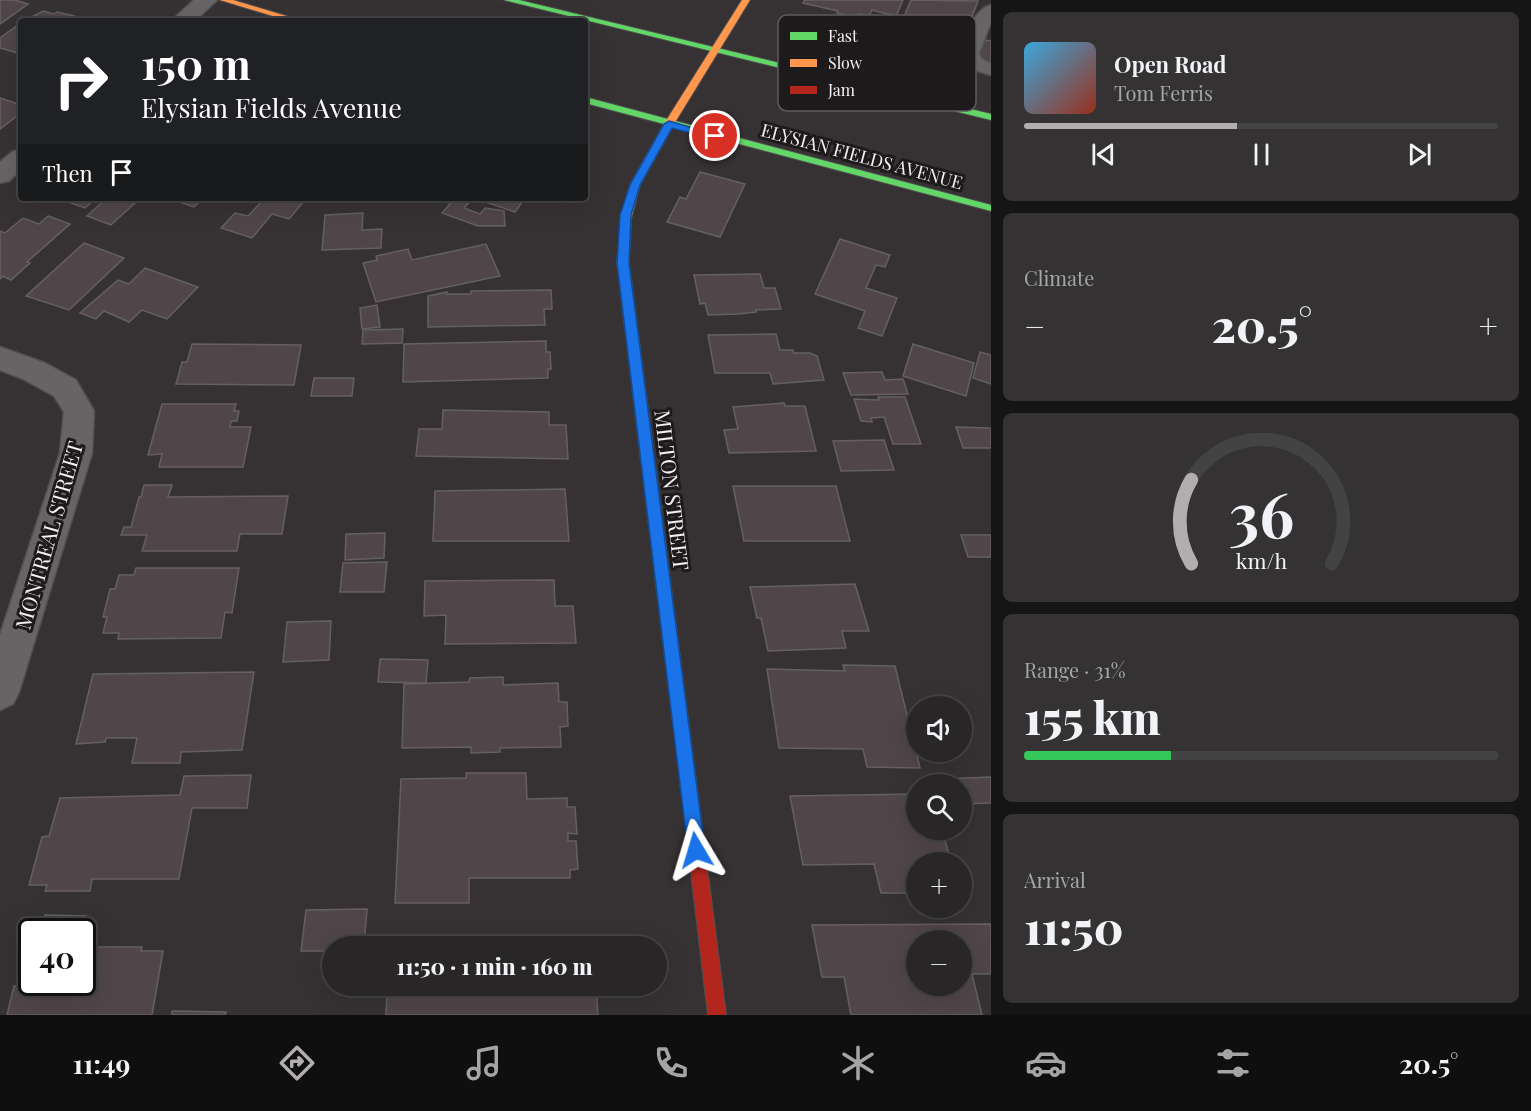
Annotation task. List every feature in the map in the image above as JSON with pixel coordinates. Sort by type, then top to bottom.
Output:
[{"type":"street","points":[[186,18],[207,0]]},
{"type":"street","points":[[224,0],[288,18]]},
{"type":"street","points":[[511,0],[583,18]]},
{"type":"street","name":"MILTON STREET","points":[[717,1015],[623,263],[626,215],[632,195],[669,124],[746,0]]},
{"type":"street","points":[[588,19],[778,66]]},
{"type":"street","name":"ELYSIAN FIELDS AVENUE","points":[[588,101],[991,208]]},
{"type":"street","points":[[966,111],[991,117]]},
{"type":"street","points":[[0,175],[18,160]]},
{"type":"street","name":"MONTREAL STREET","points":[[0,358],[34,371],[65,388],[79,411],[76,453],[0,692]]},
{"type":"lane","points":[[976,38],[985,15],[991,10]]},
{"type":"lane","points":[[976,64],[991,69]]},
{"type":"building","points":[[0,0],[15,0],[28,4],[0,24]]},
{"type":"building","points":[[805,0],[903,0],[896,15],[872,10],[870,15],[845,15],[837,13],[838,11],[803,3]]},
{"type":"building","points":[[911,0],[978,1],[973,15],[905,15]]},
{"type":"building","points":[[43,11],[74,16],[72,18],[30,18]]},
{"type":"building","points":[[18,25],[18,53],[0,48],[0,38]]},
{"type":"building","points":[[985,40],[991,41],[991,63],[977,59]]},
{"type":"building","points":[[0,98],[18,104],[18,115],[0,129]]},
{"type":"building","points":[[700,172],[745,184],[720,237],[667,222],[680,197],[686,199]]},
{"type":"building","points":[[65,201],[93,201],[85,208]]},
{"type":"building","points":[[104,201],[136,202],[111,225],[87,216]]},
{"type":"building","points":[[177,201],[200,201],[194,207]]},
{"type":"building","points":[[262,201],[304,201],[289,219],[272,214],[252,238],[221,228],[235,213],[248,216]]},
{"type":"building","points":[[452,201],[470,201],[464,208],[480,214],[485,208],[504,211],[505,226],[478,226],[442,213]]},
{"type":"building","points":[[483,201],[523,201],[515,212]]},
{"type":"building","points":[[363,213],[362,230],[382,229],[381,248],[322,250],[325,215]]},
{"type":"building","points":[[48,216],[70,224],[27,262],[30,263],[11,280],[3,276],[0,279],[0,231],[5,233],[23,218],[39,224]]},
{"type":"building","points":[[840,239],[890,255],[885,267],[876,265],[866,288],[897,298],[882,336],[858,328],[865,311],[815,294]]},
{"type":"building","points":[[84,243],[124,258],[69,310],[26,296]]},
{"type":"building","points":[[486,244],[500,276],[376,302],[363,263],[377,260],[376,256],[408,249],[412,260]]},
{"type":"building","points":[[145,268],[198,287],[167,319],[142,310],[129,322],[104,311],[96,319],[80,313],[118,280],[129,284]]},
{"type":"building","points":[[760,274],[764,288],[775,288],[781,309],[708,315],[705,303],[700,304],[694,275]]},
{"type":"building","points":[[551,290],[552,309],[544,309],[545,325],[428,327],[428,296],[447,292],[447,294],[471,294],[471,291]]},
{"type":"building","points":[[377,305],[380,327],[362,329],[360,308]]},
{"type":"building","points":[[403,329],[402,343],[362,344],[363,330]]},
{"type":"building","points":[[776,334],[780,350],[793,350],[794,353],[810,353],[817,356],[824,380],[773,384],[770,373],[715,373],[708,335]]},
{"type":"building","points":[[546,341],[546,352],[550,352],[551,369],[548,369],[548,378],[403,382],[404,344]]},
{"type":"building","points":[[192,344],[301,345],[294,385],[176,384],[182,362],[187,362]]},
{"type":"building","points":[[913,344],[974,363],[966,396],[903,376]]},
{"type":"building","points":[[980,352],[991,355],[991,384],[973,378]]},
{"type":"building","points":[[882,372],[885,380],[903,379],[908,394],[851,395],[843,373]]},
{"type":"building","points":[[314,378],[354,378],[352,396],[311,396]]},
{"type":"building","points":[[878,397],[905,397],[921,444],[893,444],[884,417],[871,418],[872,422],[861,421],[854,399],[879,400]]},
{"type":"building","points":[[784,403],[785,406],[805,406],[816,451],[729,453],[724,430],[738,429],[733,407]]},
{"type":"building","points":[[162,404],[236,404],[234,411],[239,411],[237,421],[231,421],[230,427],[251,427],[243,467],[159,467],[162,454],[148,455]]},
{"type":"building","points":[[443,410],[549,412],[549,425],[566,425],[568,459],[416,456],[419,429],[442,429]]},
{"type":"building","points":[[956,427],[991,428],[991,448],[963,448]]},
{"type":"building","points":[[884,440],[894,470],[841,471],[833,441]]},
{"type":"building","points":[[144,485],[172,485],[168,497],[288,496],[282,534],[240,534],[237,551],[142,551],[147,535],[121,535],[124,527],[131,527]]},
{"type":"building","points":[[733,486],[836,486],[850,541],[744,541]]},
{"type":"building","points":[[565,489],[569,541],[433,541],[435,491]]},
{"type":"building","points":[[385,533],[384,558],[345,560],[346,534]]},
{"type":"building","points":[[961,535],[991,535],[991,557],[968,557]]},
{"type":"building","points":[[387,562],[384,592],[340,592],[343,563]]},
{"type":"building","points":[[136,568],[239,568],[232,613],[225,612],[221,638],[118,639],[119,633],[103,633],[107,617],[103,617],[110,589],[115,589],[119,575],[134,575]]},
{"type":"building","points":[[554,580],[555,606],[573,606],[576,643],[445,644],[446,615],[424,616],[425,581]]},
{"type":"building","points":[[855,584],[869,631],[842,631],[846,648],[768,651],[761,618],[757,618],[750,587]]},
{"type":"building","points":[[331,621],[329,660],[283,662],[287,622]]},
{"type":"building","points":[[380,659],[428,660],[426,683],[378,682]]},
{"type":"building","points":[[843,665],[895,666],[906,711],[906,762],[919,762],[920,768],[867,767],[863,749],[779,748],[767,669],[845,671]]},
{"type":"building","points":[[254,672],[242,750],[181,752],[180,763],[132,763],[137,738],[106,738],[105,742],[76,744],[93,674]]},
{"type":"building","points":[[503,677],[503,685],[558,683],[559,702],[567,702],[568,726],[560,727],[561,747],[500,748],[500,752],[471,753],[471,747],[402,748],[404,684],[469,682],[470,678]]},
{"type":"building","points":[[466,773],[526,773],[527,799],[567,798],[567,807],[575,807],[577,834],[568,833],[568,841],[576,841],[578,869],[570,870],[570,878],[469,878],[469,903],[395,903],[401,779],[466,778]]},
{"type":"building","points":[[251,775],[247,808],[192,808],[179,879],[92,879],[90,891],[45,891],[47,885],[29,885],[42,837],[49,836],[60,798],[180,795],[184,776]]},
{"type":"building","points":[[991,777],[991,803],[972,804],[972,778]]},
{"type":"building","points":[[906,794],[906,840],[945,840],[948,852],[906,852],[906,893],[881,893],[874,864],[803,865],[790,796]]},
{"type":"building","points":[[367,909],[365,936],[322,936],[322,951],[301,951],[306,910]]},
{"type":"building","points":[[45,915],[86,916],[86,918],[44,918]]},
{"type":"building","points":[[991,924],[991,974],[972,974],[982,1015],[851,1015],[844,977],[822,977],[812,925]]},
{"type":"building","points":[[96,947],[142,947],[141,951],[163,951],[152,1015],[7,1015],[14,986],[18,986],[18,996],[96,996]]},
{"type":"building","points":[[387,996],[597,996],[598,1015],[386,1015]]},
{"type":"building","points":[[172,1011],[226,1012],[225,1015],[172,1015]]},
{"type":"traffic: fast","points":[[508,0],[582,18]]},
{"type":"traffic: fast","points":[[588,19],[778,65]]},
{"type":"traffic: fast","points":[[588,101],[991,208]]},
{"type":"traffic: fast","points":[[966,111],[991,117]]},
{"type":"traffic: fast","points":[[626,219],[623,263],[689,789]]},
{"type":"traffic: slow","points":[[224,0],[288,18]]},
{"type":"traffic: slow","points":[[626,219],[635,185],[669,124],[746,0]]},
{"type":"traffic: jam","points":[[689,789],[717,1015]]},
{"type":"route","points":[[696,850],[623,263],[626,215],[635,185],[669,124],[715,136]]}]
